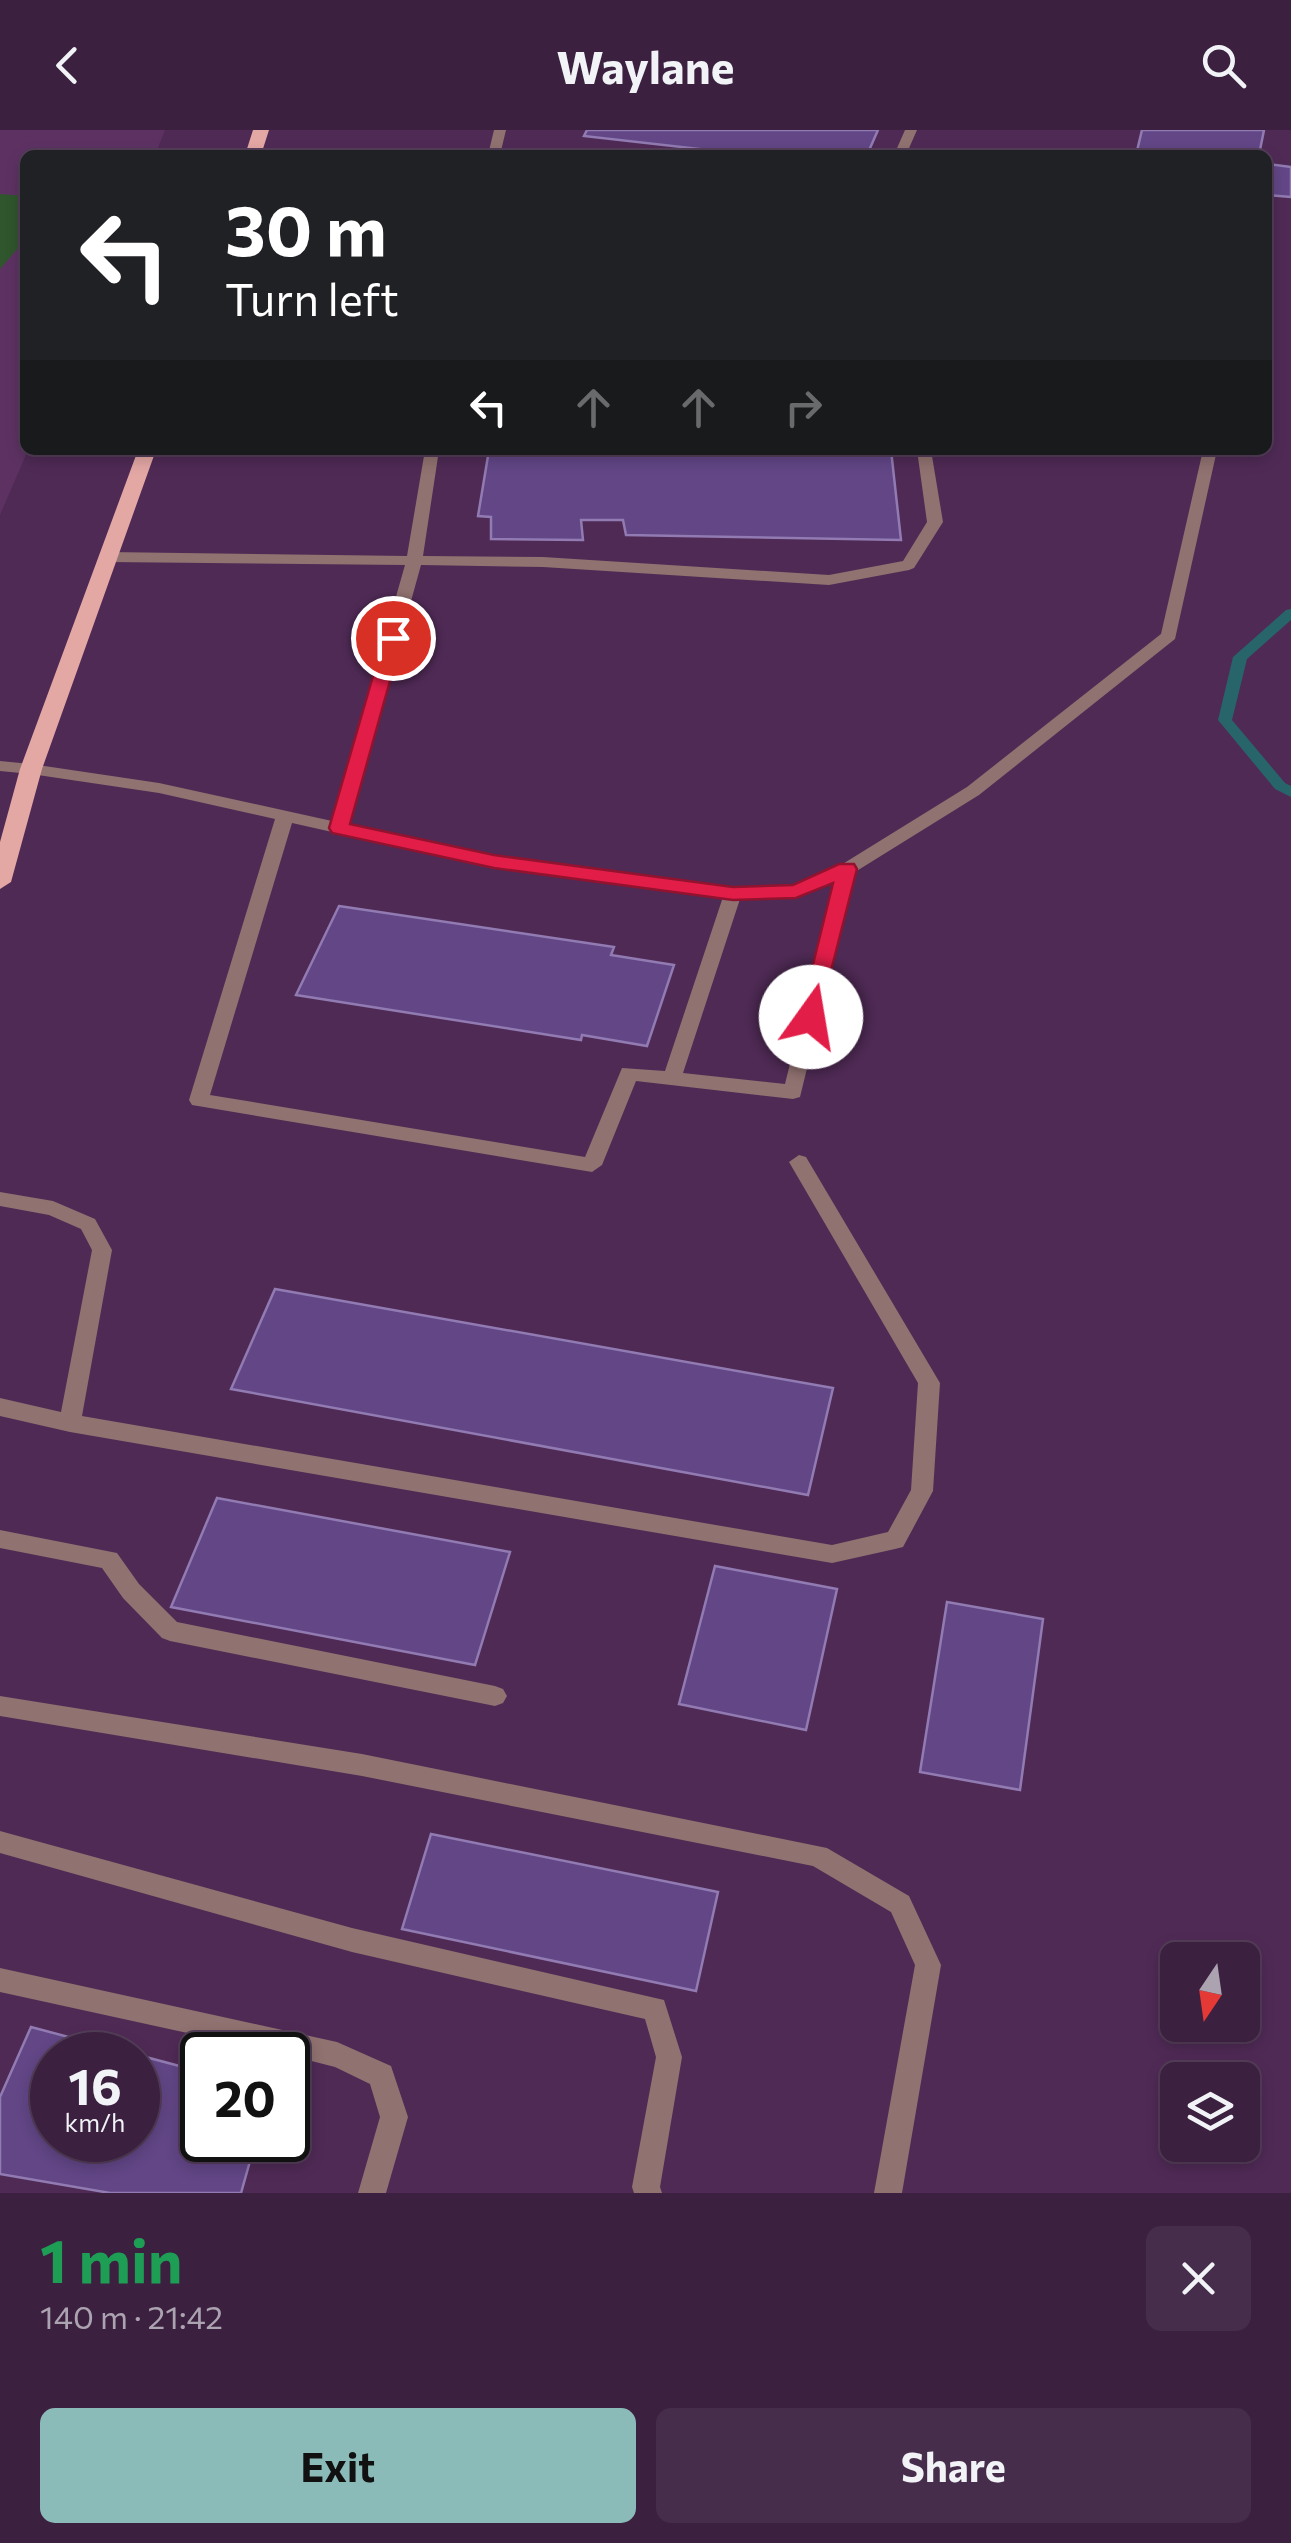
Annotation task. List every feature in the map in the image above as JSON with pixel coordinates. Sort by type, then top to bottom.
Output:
[{"type":"main road","points":[[0,882],[31,769],[145,455]]},
{"type":"street","points":[[339,828],[414,561],[431,455]]},
{"type":"street","points":[[108,557],[543,562],[829,580],[908,565],[936,522],[925,455]]},
{"type":"street","points":[[0,766],[160,788],[494,862],[733,893],[796,892],[846,869],[972,791],[1169,636],[1209,455]]},
{"type":"street","points":[[285,816],[199,1100],[592,1164],[630,1073],[793,1092],[846,869]]},
{"type":"street","points":[[672,1079],[733,893]]},
{"type":"street","points":[[0,1406],[70,1423],[832,1554],[895,1540],[922,1492],[929,1384],[798,1162]]},
{"type":"street","points":[[0,1200],[53,1208],[88,1224],[102,1250],[70,1423]]},
{"type":"street","points":[[0,1540],[109,1560],[131,1592],[170,1631],[495,1696]]},
{"type":"street","points":[[0,1706],[362,1765],[818,1856],[900,1904],[928,1966],[888,2193]]},
{"type":"street","points":[[0,1842],[352,1940],[655,2010],[668,2057],[648,2193]]},
{"type":"street","points":[[0,1980],[337,2055],[382,2075],[394,2117],[372,2193]]},
{"type":"shaded area","points":[[0,130],[165,130],[157,150],[20,150],[20,455],[26,455],[0,515]]},
{"type":"green space","points":[[0,194],[20,196],[20,246],[0,269]]},
{"type":"building","points":[[587,130],[878,130],[869,150],[708,150],[584,136]]},
{"type":"building","points":[[1142,130],[1264,130],[1260,150],[1137,150]]},
{"type":"building","points":[[1272,165],[1291,167],[1291,197],[1272,195]]},
{"type":"building","points":[[488,455],[892,455],[901,540],[626,535],[623,520],[581,520],[583,540],[491,539],[491,517],[478,516]]},
{"type":"building","points":[[339,906],[614,947],[611,955],[674,965],[647,1046],[582,1035],[581,1040],[296,995]]},
{"type":"building","points":[[275,1289],[833,1388],[808,1495],[231,1389]]},
{"type":"building","points":[[217,1498],[510,1552],[475,1665],[171,1607]]},
{"type":"building","points":[[715,1566],[837,1589],[806,1730],[679,1704]]},
{"type":"building","points":[[947,1602],[1043,1619],[1020,1790],[920,1772]]},
{"type":"building","points":[[431,1834],[718,1892],[696,1991],[402,1929]]},
{"type":"building","points":[[31,2027],[50,2032],[30,2032],[30,2162],[160,2162],[160,2061],[180,2066],[180,2162],[250,2162],[241,2193],[110,2193],[0,2174],[0,2097]]},
{"type":"waterway","points":[[1291,613],[1240,657],[1225,720],[1280,786],[1291,792]]},
{"type":"route","points":[[393,638],[339,828],[494,862],[733,893],[796,892],[846,869],[811,1017]]}]
